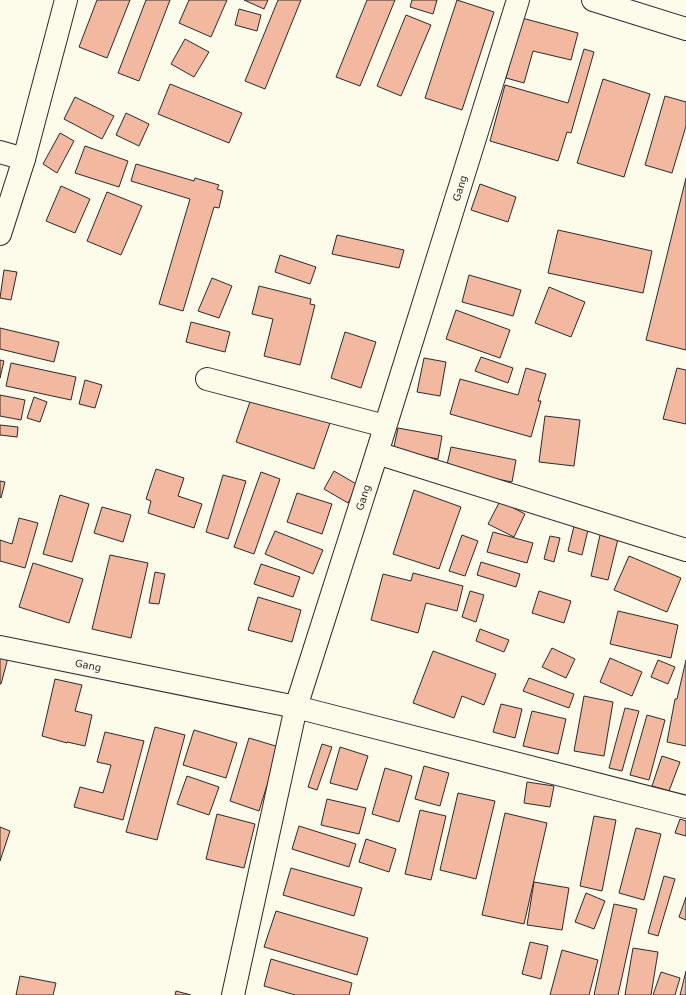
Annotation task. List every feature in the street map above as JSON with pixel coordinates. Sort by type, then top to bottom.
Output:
[{"type":"main road","points":[[0,234],[24,159],[66,0]]},
{"type":"main road","name":"Gang","points":[[0,647],[296,707],[518,0]]},
{"type":"main road","points":[[593,0],[686,29]]},
{"type":"main road","points":[[0,152],[24,159]]},
{"type":"main road","points":[[207,379],[385,426]]},
{"type":"main road","points":[[377,453],[686,550]]},
{"type":"main road","points":[[233,995],[296,707],[686,807]]},
{"type":"building","points":[[97,0],[130,0],[107,58],[79,47]]},
{"type":"building","points":[[146,0],[170,0],[139,81],[118,73]]},
{"type":"building","points":[[189,0],[227,0],[211,37],[179,23]]},
{"type":"building","points":[[244,0],[268,0],[264,9]]},
{"type":"building","points":[[278,0],[301,0],[265,89],[245,81]]},
{"type":"building","points":[[367,0],[395,0],[360,86],[336,77]]},
{"type":"building","points":[[412,0],[437,0],[433,14],[410,7]]},
{"type":"building","points":[[457,0],[494,12],[462,110],[425,98]]},
{"type":"building","points":[[239,9],[261,15],[257,31],[235,25]]},
{"type":"building","points":[[406,15],[431,25],[401,96],[377,86]]},
{"type":"building","points":[[522,18],[578,33],[571,60],[533,51],[524,83],[506,78]]},
{"type":"building","points":[[185,39],[209,52],[194,77],[171,64]]},
{"type":"building","points":[[584,49],[594,52],[571,133],[567,132],[558,161],[490,141],[505,85],[568,103]]},
{"type":"building","points":[[603,79],[650,94],[624,177],[577,163]]},
{"type":"building","points":[[170,84],[242,113],[229,143],[158,114]]},
{"type":"building","points":[[665,96],[686,102],[686,126],[672,173],[645,165]]},
{"type":"building","points":[[75,97],[114,116],[102,139],[64,119]]},
{"type":"building","points":[[126,113],[149,124],[139,146],[116,135]]},
{"type":"building","points":[[60,133],[74,141],[57,173],[43,164]]},
{"type":"building","points":[[85,146],[128,161],[119,187],[75,173]]},
{"type":"building","points":[[136,164],[194,181],[195,178],[219,185],[217,189],[223,191],[219,208],[214,207],[183,311],[159,304],[190,199],[131,181]]},
{"type":"building","points":[[686,178],[686,350],[646,340]]},
{"type":"building","points":[[480,184],[516,197],[508,222],[471,210]]},
{"type":"building","points":[[61,186],[90,199],[75,233],[46,221]]},
{"type":"building","points":[[107,192],[142,206],[121,255],[87,241]]},
{"type":"building","points":[[558,230],[652,251],[643,293],[548,273]]},
{"type":"building","points":[[337,235],[404,250],[399,268],[332,254]]},
{"type":"building","points":[[280,255],[316,267],[310,284],[275,272]]},
{"type":"building","points":[[4,270],[17,272],[11,300],[0,298]]},
{"type":"building","points":[[469,275],[521,290],[513,316],[462,302]]},
{"type":"building","points":[[212,278],[232,286],[219,318],[198,311]]},
{"type":"building","points":[[259,286],[311,299],[310,304],[315,305],[300,365],[264,356],[273,319],[252,314]]},
{"type":"building","points":[[549,287],[585,302],[571,337],[535,323]]},
{"type":"building","points":[[456,310],[510,330],[500,358],[446,339]]},
{"type":"building","points":[[191,322],[230,332],[225,352],[186,342]]},
{"type":"building","points":[[0,328],[59,342],[54,362],[0,349]]},
{"type":"building","points":[[345,332],[376,342],[361,388],[331,378]]},
{"type":"building","points":[[481,357],[513,368],[508,383],[475,371]]},
{"type":"building","points":[[424,358],[446,362],[440,396],[417,392]]},
{"type":"building","points":[[0,360],[4,361],[0,378]]},
{"type":"building","points":[[11,363],[76,377],[71,400],[6,386]]},
{"type":"building","points":[[526,368],[546,374],[538,401],[541,401],[531,437],[450,414],[460,379],[518,395]]},
{"type":"building","points":[[677,368],[686,370],[686,424],[663,419]]},
{"type":"building","points":[[85,380],[102,385],[95,408],[79,404]]},
{"type":"building","points":[[0,395],[25,400],[21,420],[0,416]]},
{"type":"building","points":[[252,396],[330,423],[314,469],[236,442]]},
{"type":"building","points":[[34,397],[47,402],[40,422],[27,418]]},
{"type":"building","points":[[545,416],[580,420],[574,466],[539,462]]},
{"type":"building","points":[[0,425],[18,427],[17,437],[0,435]]},
{"type":"building","points":[[398,428],[442,436],[438,459],[393,451]]},
{"type":"building","points":[[451,447],[516,460],[512,482],[446,469]]},
{"type":"building","points":[[156,469],[184,478],[178,496],[202,504],[194,528],[148,513],[151,501],[146,499]]},
{"type":"building","points":[[334,471],[358,485],[348,503],[324,489]]},
{"type":"building","points":[[261,472],[280,479],[254,554],[234,547]]},
{"type":"building","points":[[223,475],[246,481],[228,539],[206,532]]},
{"type":"building","points":[[0,481],[5,482],[1,498],[0,497]]},
{"type":"building","points":[[414,490],[461,507],[439,569],[393,554]]},
{"type":"building","points":[[297,493],[332,504],[322,534],[287,522]]},
{"type":"building","points":[[60,495],[89,504],[72,562],[43,554]]},
{"type":"building","points":[[500,501],[525,514],[514,537],[488,524]]},
{"type":"building","points":[[102,507],[131,515],[123,542],[94,533]]},
{"type":"building","points":[[19,518],[38,523],[25,568],[0,561],[0,540],[12,544]]},
{"type":"building","points":[[574,526],[588,530],[582,555],[568,551]]},
{"type":"building","points":[[275,531],[323,550],[313,574],[265,554]]},
{"type":"building","points":[[493,532],[533,543],[527,563],[487,552]]},
{"type":"building","points":[[462,535],[478,541],[465,576],[449,571]]},
{"type":"building","points":[[600,535],[618,539],[608,580],[591,576]]},
{"type":"building","points":[[550,536],[560,538],[554,562],[544,559]]},
{"type":"building","points":[[110,555],[148,563],[131,638],[92,629]]},
{"type":"building","points":[[629,556],[681,578],[667,612],[614,590]]},
{"type":"building","points":[[481,562],[520,574],[516,587],[477,575]]},
{"type":"building","points":[[33,563],[83,579],[69,623],[19,607]]},
{"type":"building","points":[[261,564],[300,577],[293,597],[254,584]]},
{"type":"building","points":[[155,572],[165,574],[159,604],[149,603]]},
{"type":"building","points":[[413,573],[463,586],[457,611],[426,603],[418,633],[371,620],[383,574],[411,581]]},
{"type":"building","points":[[470,591],[484,595],[476,622],[462,617]]},
{"type":"building","points":[[539,591],[571,601],[564,623],[532,613]]},
{"type":"building","points":[[258,597],[301,610],[292,642],[248,630]]},
{"type":"building","points":[[618,611],[678,625],[671,658],[610,644]]},
{"type":"building","points":[[480,629],[509,640],[504,652],[476,641]]},
{"type":"building","points":[[552,648],[575,659],[566,678],[542,667]]},
{"type":"building","points":[[0,651],[9,654],[1,684],[0,684]]},
{"type":"building","points":[[433,651],[496,674],[484,705],[462,696],[454,718],[413,703]]},
{"type":"building","points":[[610,658],[642,672],[632,696],[600,682]]},
{"type":"building","points":[[658,660],[675,667],[668,684],[651,677]]},
{"type":"building","points":[[686,660],[686,746],[667,742],[675,699],[677,699]]},
{"type":"building","points":[[529,678],[574,694],[569,708],[523,691]]},
{"type":"building","points":[[55,679],[82,685],[75,711],[92,715],[85,746],[42,736]]},
{"type":"building","points":[[584,696],[613,702],[604,756],[574,751]]},
{"type":"building","points":[[501,704],[522,709],[515,738],[493,732]]},
{"type":"building","points":[[625,708],[639,711],[622,771],[609,768]]},
{"type":"building","points":[[532,711],[566,719],[558,754],[523,746]]},
{"type":"building","points":[[647,715],[665,720],[649,780],[630,775]]},
{"type":"building","points":[[155,727],[185,735],[157,840],[126,832]]},
{"type":"building","points":[[194,730],[237,743],[226,778],[183,765]]},
{"type":"building","points":[[105,732],[144,741],[123,820],[74,807],[80,787],[103,793],[111,765],[97,762]]},
{"type":"building","points":[[249,738],[279,747],[259,811],[230,801]]},
{"type":"building","points":[[322,744],[332,747],[317,790],[308,787]]},
{"type":"building","points":[[340,747],[368,756],[357,790],[330,783]]},
{"type":"building","points":[[662,756],[680,762],[669,791],[652,786]]},
{"type":"building","points":[[424,766],[449,773],[440,806],[415,799]]},
{"type":"building","points":[[385,768],[412,776],[399,822],[372,814]]},
{"type":"building","points":[[187,776],[219,787],[209,815],[177,804]]},
{"type":"building","points":[[527,782],[554,786],[550,807],[524,803]]},
{"type":"building","points":[[458,793],[495,801],[476,879],[440,870]]},
{"type":"building","points":[[327,799],[366,808],[359,834],[321,825]]},
{"type":"building","points":[[420,810],[446,816],[431,880],[405,874]]},
{"type":"building","points":[[505,813],[547,823],[524,924],[482,915]]},
{"type":"building","points":[[217,814],[255,824],[244,868],[206,859]]},
{"type":"building","points":[[594,816],[616,820],[602,891],[580,886]]},
{"type":"building","points":[[680,819],[686,821],[686,836],[675,833]]},
{"type":"building","points":[[299,826],[356,844],[349,867],[292,849]]},
{"type":"building","points":[[0,827],[10,831],[0,861]]},
{"type":"building","points":[[636,828],[661,834],[644,900],[619,893]]},
{"type":"building","points":[[366,839],[396,849],[389,872],[359,862]]},
{"type":"building","points":[[291,868],[362,888],[354,916],[283,895]]},
{"type":"building","points":[[664,876],[675,879],[658,936],[648,933]]},
{"type":"building","points":[[534,882],[569,888],[562,930],[527,925]]},
{"type":"building","points":[[586,893],[605,901],[594,929],[575,922]]},
{"type":"building","points":[[686,897],[686,920],[679,917]]},
{"type":"building","points":[[614,904],[637,909],[618,995],[594,995]]},
{"type":"building","points":[[276,911],[368,938],[357,975],[264,947]]},
{"type":"building","points":[[530,942],[548,946],[541,979],[522,974]]},
{"type":"building","points":[[633,948],[658,952],[651,995],[625,995]]},
{"type":"building","points":[[562,950],[598,960],[589,995],[550,995]]},
{"type":"building","points":[[271,959],[352,983],[349,995],[295,995],[264,986]]},
{"type":"building","points":[[686,971],[686,995],[680,995]]},
{"type":"building","points":[[661,972],[680,978],[675,995],[653,995]]},
{"type":"building","points":[[20,976],[56,983],[53,995],[16,995]]},
{"type":"building","points":[[176,991],[191,995],[175,995]]}]
